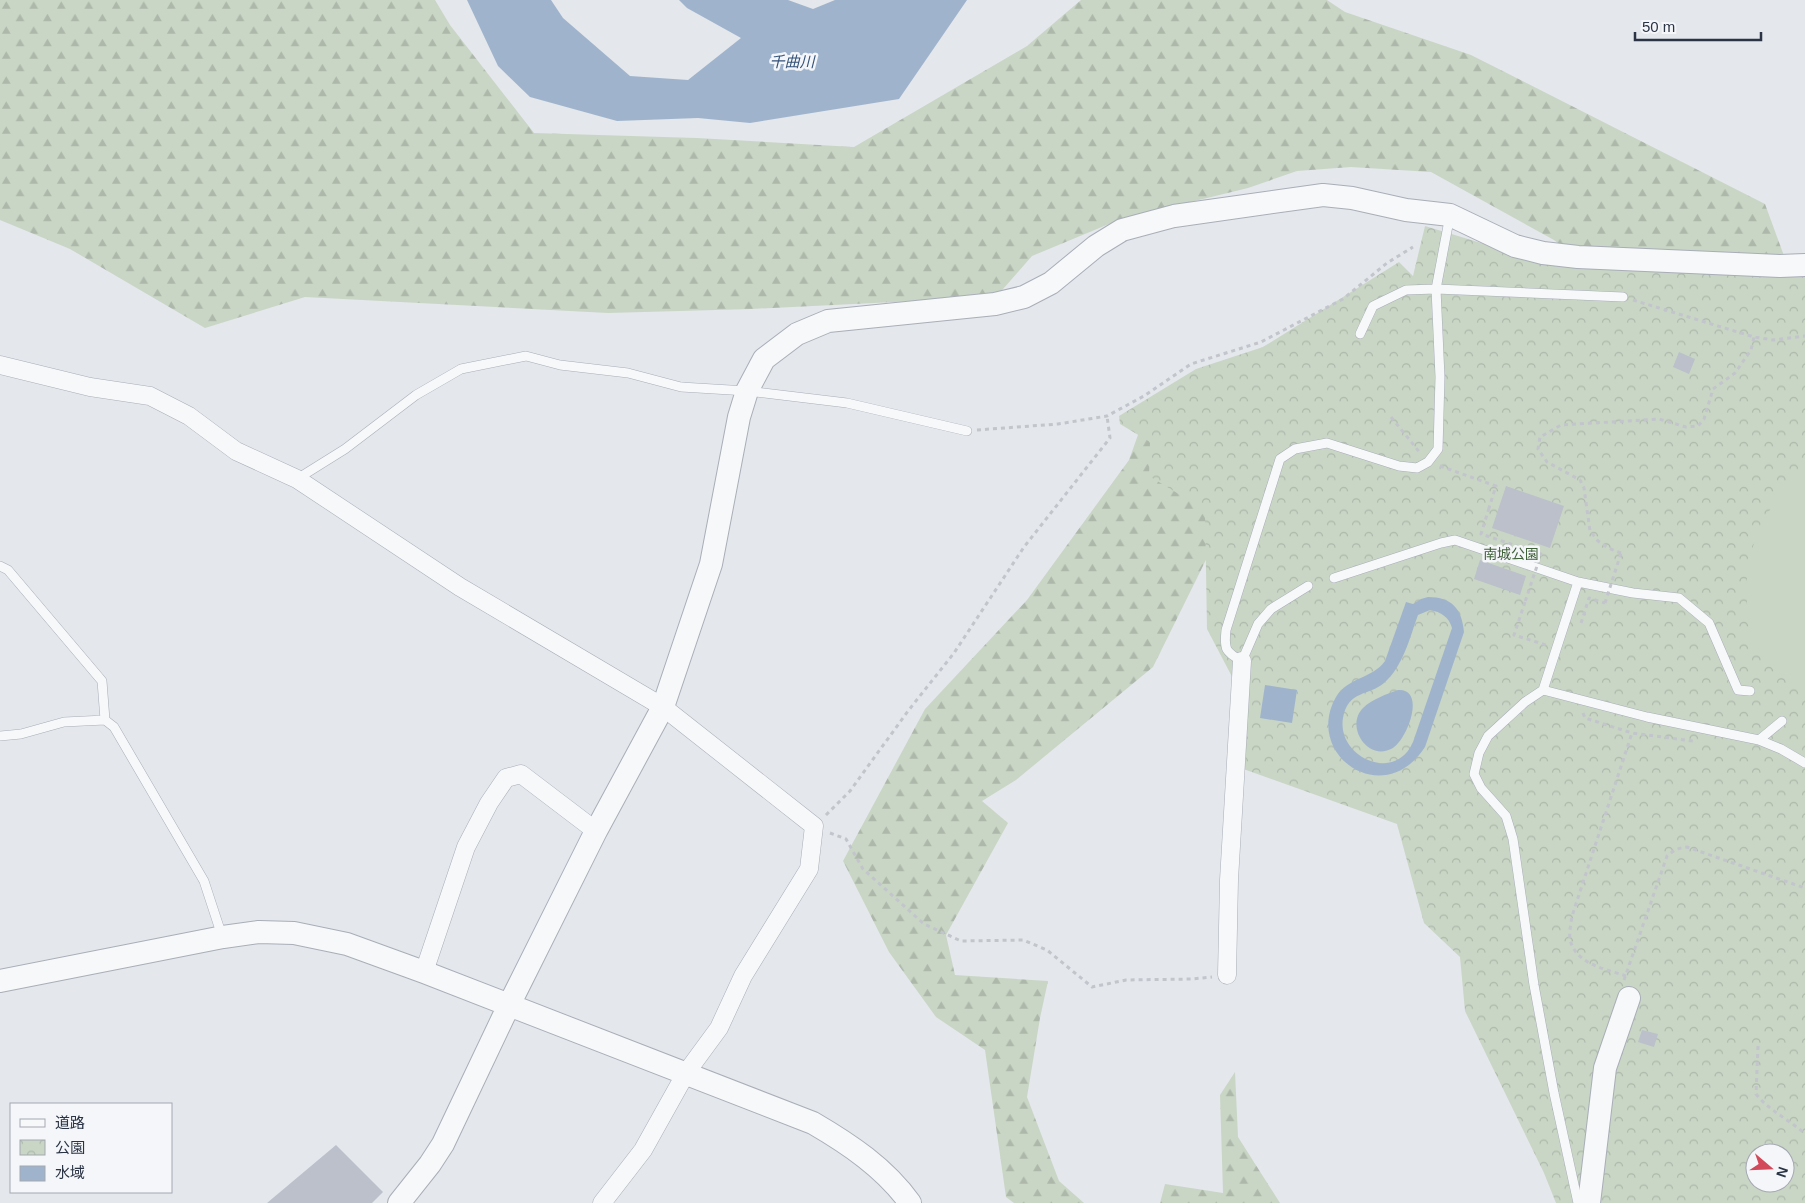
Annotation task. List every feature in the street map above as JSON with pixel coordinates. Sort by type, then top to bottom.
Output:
[{"type":"street","points":[[399,1203],[430,1164],[442,1144],[596,831],[663,707],[711,564],[735,434],[746,391],[764,359],[797,334],[828,321],[995,304],[1024,297],[1051,282],[1096,246],[1122,230],[1174,216],[1323,196],[1352,198],[1406,210],[1450,215],[1515,246],[1544,253],[1578,257],[1805,266]]},
{"type":"street","points":[[0,365],[90,386],[150,396],[189,416],[236,451],[297,479],[460,587],[663,707],[814,826],[809,869],[743,976],[719,1028],[686,1073],[643,1150],[602,1203]]},
{"type":"street","points":[[1227,975],[1233,794],[1242,661]]},
{"type":"street","points":[[424,972],[466,847],[489,803],[506,778],[521,774],[596,831]]},
{"type":"street","points":[[0,981],[222,937],[259,932],[294,933],[347,944],[812,1122],[852,1146],[882,1172],[910,1203]]},
{"type":"street","points":[[1589,1203],[1605,1068],[1626,986]]},
{"type":"lane","points":[[1308,586],[1271,609],[1258,624],[1242,661],[1230,655],[1225,644],[1226,630],[1280,459],[1295,449],[1327,443],[1399,466],[1417,468],[1428,462],[1438,449],[1440,378],[1436,290],[1450,215]]},
{"type":"lane","points":[[1360,334],[1373,306],[1406,290],[1623,297]]},
{"type":"lane","points":[[297,479],[345,449],[416,395],[461,369],[526,356],[560,365],[628,373],[681,387],[746,391],[847,403],[967,431]]},
{"type":"lane","points":[[1334,578],[1455,540],[1578,582],[1633,593],[1679,598],[1709,623],[1738,690],[1750,691]]},
{"type":"lane","points":[[0,566],[8,570],[102,681],[105,720]]},
{"type":"lane","points":[[1578,582],[1543,690],[1525,702],[1488,736],[1479,752],[1474,774],[1481,788],[1506,816],[1513,839],[1534,985],[1554,1093],[1578,1203]]},
{"type":"lane","points":[[1543,690],[1647,717],[1759,740],[1781,749],[1805,763]]},
{"type":"lane","points":[[0,736],[21,734],[64,722],[105,720],[114,727],[204,881],[222,937]]},
{"type":"lane","points":[[1759,740],[1782,721]]},
{"type":"path","points":[[967,431],[1058,424],[1107,416],[1144,396],[1191,364],[1262,342],[1343,299],[1387,263],[1413,247]]},
{"type":"path","points":[[1623,297],[1754,337],[1773,340],[1805,336]]},
{"type":"path","points":[[1581,623],[1589,598],[1605,603],[1621,554],[1598,541],[1590,531],[1584,488],[1580,480],[1547,462],[1538,449],[1540,437],[1560,425],[1659,419],[1686,427],[1698,426],[1704,419],[1713,389],[1736,373],[1751,350],[1754,337]]},
{"type":"path","points":[[1107,416],[1110,438],[1024,548],[954,653],[908,711],[850,791],[814,826],[846,839],[863,869],[924,924],[961,941],[1023,940],[1046,950],[1092,987],[1126,980],[1191,979],[1227,975]]},
{"type":"path","points":[[1391,417],[1428,462]]},
{"type":"path","points":[[1450,470],[1496,486],[1480,534],[1541,554],[1514,635],[1556,649]]},
{"type":"path","points":[[1632,733],[1572,916],[1570,942],[1578,956],[1626,986],[1667,856],[1680,848],[1687,847],[1805,888]]},
{"type":"path","points":[[1758,1046],[1756,1094],[1760,1100],[1791,1121],[1805,1134]]},
{"type":"green space","points":[[0,0],[435,0],[450,25],[534,133],[697,138],[854,147],[1027,46],[1081,0],[1327,0],[1345,12],[1471,55],[1765,204],[1798,294],[1643,308],[1554,240],[1431,172],[1351,167],[1297,171],[1248,188],[1121,219],[1032,256],[996,297],[751,309],[608,313],[305,297],[205,328],[70,249],[0,220]]},
{"type":"green space","name":"南城公園","points":[[1425,226],[1544,262],[1805,274],[1805,1203],[1556,1203],[1544,1173],[1465,1011],[1460,957],[1424,923],[1397,824],[1235,766],[1239,690],[1207,629],[1205,510],[1149,476],[1150,442],[1120,424],[1119,416],[1196,369],[1263,347],[1399,262],[1413,276]]},
{"type":"green space","points":[[1289,334],[1243,485],[1153,667],[1016,780],[982,801],[1008,823],[946,935],[955,975],[1048,981],[1027,1097],[1059,1181],[1084,1203],[1014,1203],[1006,1197],[985,1050],[936,1017],[889,952],[843,861],[925,709],[1027,600],[1129,460],[1149,404]]},
{"type":"green space","points":[[1805,468],[1805,688],[1786,678],[1761,658],[1752,639],[1747,603],[1747,564],[1761,523],[1789,482]]},
{"type":"green space","points":[[1235,1072],[1238,1137],[1280,1203],[1160,1203],[1165,1184],[1223,1193],[1220,1095]]},
{"type":"water","name":"千曲川","points":[[467,0],[551,0],[563,18],[630,76],[688,80],[741,38],[687,8],[679,0],[788,0],[813,9],[835,0],[967,0],[899,99],[750,123],[698,118],[617,121],[530,97],[498,66]]},
{"type":"water","points":[[1428,597],[1443,599],[1449,602],[1461,617],[1464,632],[1425,747],[1408,766],[1389,774],[1370,775],[1353,768],[1339,755],[1330,738],[1329,718],[1336,697],[1341,690],[1374,671],[1385,661],[1406,602],[1413,604]],"holes":[[[1430,610],[1447,618],[1452,628],[1413,742],[1408,751],[1397,760],[1386,763],[1364,758],[1347,742],[1343,731],[1343,718],[1346,709],[1354,698],[1378,687],[1391,676],[1405,651],[1418,615]]]},
{"type":"water","points":[[1265,685],[1297,690],[1292,723],[1260,718]]},
{"type":"water","points":[[1398,690],[1407,692],[1411,697],[1413,706],[1408,727],[1403,737],[1391,749],[1374,750],[1361,740],[1356,724],[1358,715],[1371,702]]},
{"type":"building","points":[[1679,352],[1695,359],[1689,374],[1673,367]]},
{"type":"building","points":[[1506,486],[1564,506],[1550,548],[1492,528]]},
{"type":"building","points":[[1480,560],[1526,576],[1520,595],[1474,579]]},
{"type":"building","points":[[1642,1030],[1658,1034],[1654,1047],[1638,1042]]},
{"type":"building","points":[[336,1145],[383,1192],[372,1203],[267,1203]]}]
